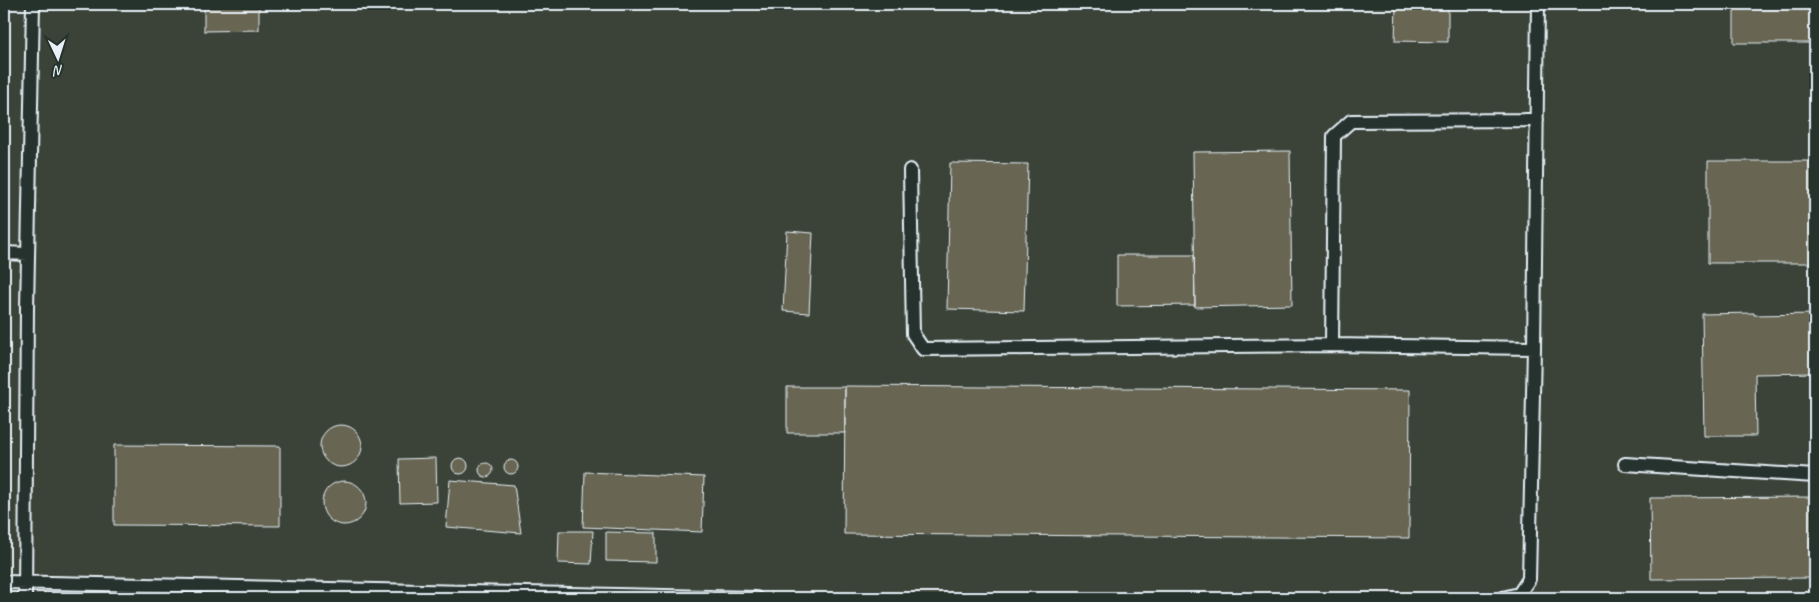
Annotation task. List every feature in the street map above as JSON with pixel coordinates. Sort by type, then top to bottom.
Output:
[{"type":"lane","points":[[25,598],[28,254],[33,4]]},
{"type":"lane","points":[[1503,598],[1519,594],[1529,579],[1538,4]]},
{"type":"lane","points":[[1332,345],[1334,136],[1351,121],[1537,120]]},
{"type":"lane","points":[[910,170],[913,334],[923,349],[1332,345],[1534,348]]},
{"type":"lane","points":[[4,253],[28,254]]},
{"type":"lane","points":[[1625,464],[1815,476]]},
{"type":"lane","points":[[4,582],[756,598]]},
{"type":"shaded area","points":[[4,4],[1815,4],[1815,598],[4,598]]},
{"type":"building","points":[[204,4],[259,4],[259,30],[204,31]]},
{"type":"building","points":[[1396,4],[1448,4],[1448,42],[1395,41]]},
{"type":"building","points":[[1734,4],[1815,4],[1815,43],[1734,43]]},
{"type":"building","points":[[1290,151],[1292,305],[1195,307],[1193,152]]},
{"type":"building","points":[[1708,161],[1815,161],[1815,263],[1708,263]]},
{"type":"building","points":[[950,163],[1028,164],[1024,311],[947,309]]},
{"type":"building","points":[[787,231],[813,233],[809,313],[783,311]]},
{"type":"building","points":[[1117,255],[1194,255],[1195,305],[1117,306]]},
{"type":"building","points":[[1754,313],[1754,315],[1815,314],[1815,373],[1755,374],[1756,436],[1704,436],[1702,314]]},
{"type":"building","points":[[845,386],[1410,390],[1409,538],[844,534]]},
{"type":"building","points":[[787,387],[845,387],[845,433],[787,433]]},
{"type":"building","points":[[345,425],[353,428],[359,434],[362,446],[359,458],[353,464],[337,467],[329,464],[323,458],[320,442],[323,434],[329,428]]},
{"type":"building","points":[[114,445],[280,446],[280,526],[114,525]]},
{"type":"building","points":[[436,458],[437,502],[400,503],[399,459]]},
{"type":"building","points":[[460,458],[466,460],[468,466],[466,472],[460,474],[454,472],[452,466],[454,460]]},
{"type":"building","points":[[511,460],[516,462],[518,467],[516,472],[511,474],[506,472],[504,467],[506,462]]},
{"type":"building","points":[[483,463],[489,463],[493,470],[489,477],[483,477],[479,473],[479,467]]},
{"type":"building","points":[[585,472],[704,477],[702,532],[583,527]]},
{"type":"building","points":[[450,480],[514,485],[521,533],[446,527]]},
{"type":"building","points":[[348,481],[360,487],[365,494],[365,512],[360,519],[353,524],[340,525],[332,522],[325,515],[322,499],[325,491],[332,484]]},
{"type":"building","points":[[1815,497],[1815,578],[1651,579],[1650,498]]},
{"type":"building","points":[[559,531],[593,531],[591,564],[558,563]]},
{"type":"building","points":[[606,532],[656,533],[656,562],[606,561]]}]
